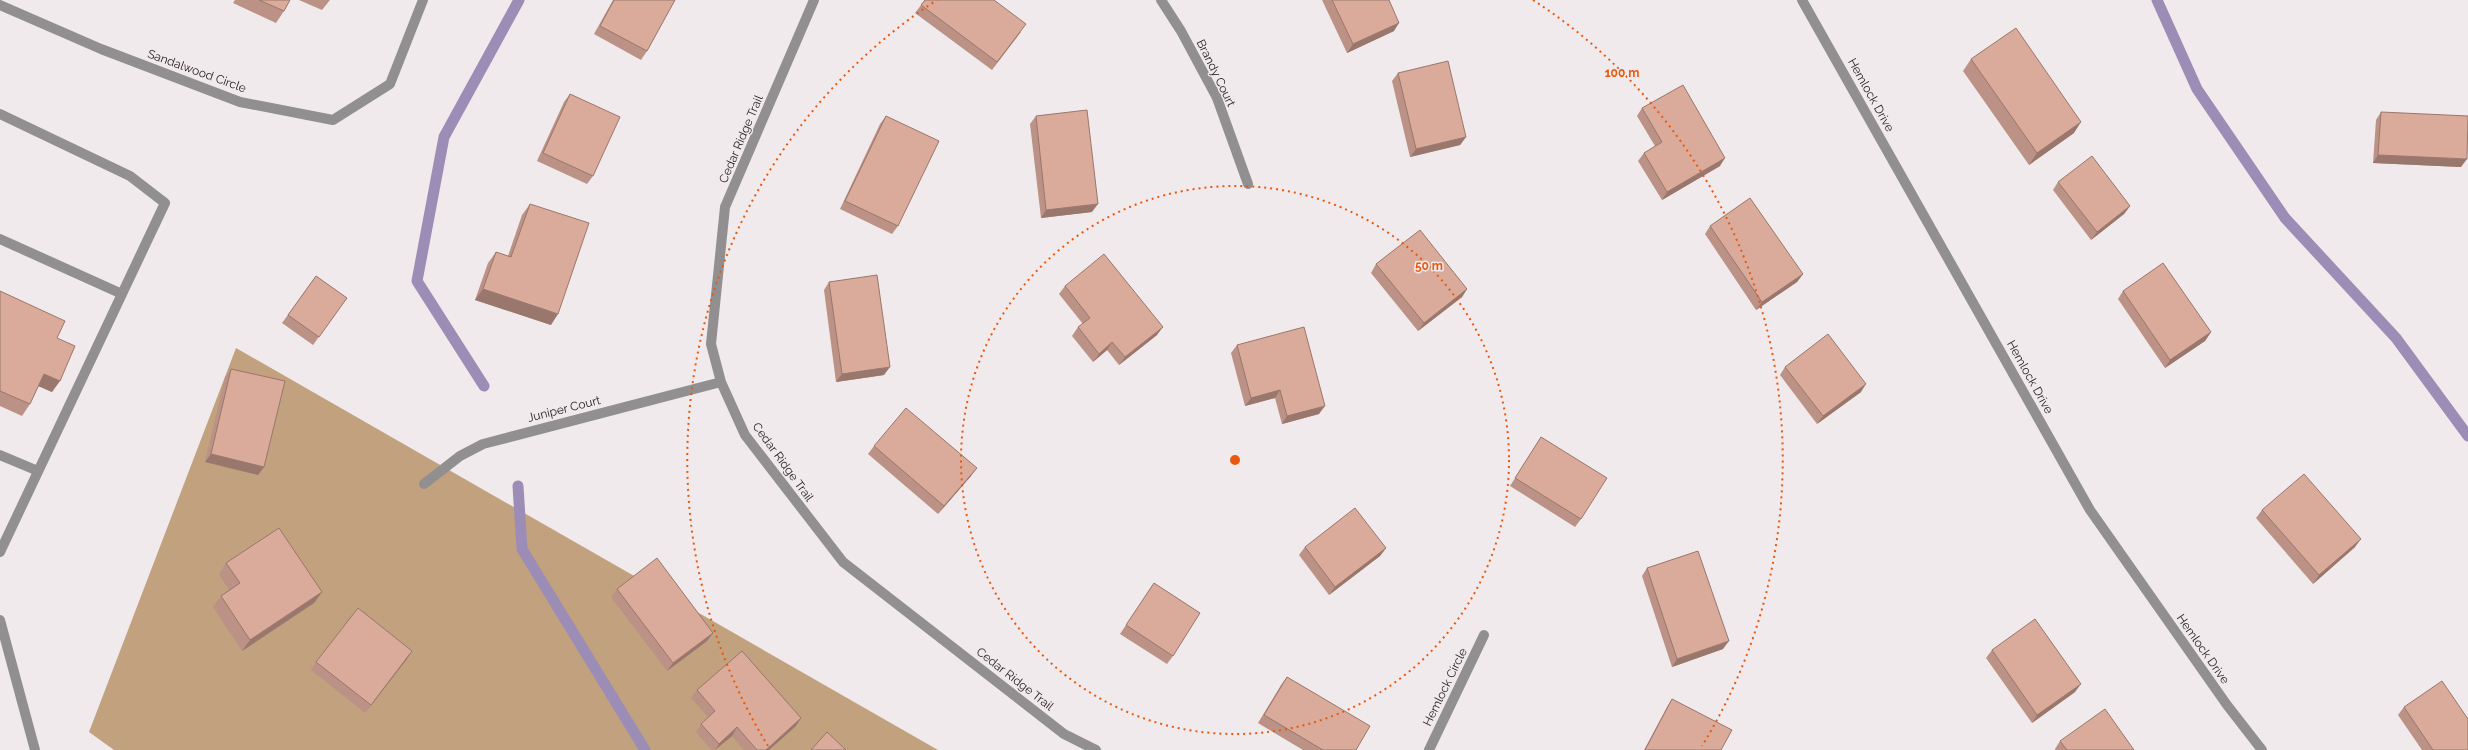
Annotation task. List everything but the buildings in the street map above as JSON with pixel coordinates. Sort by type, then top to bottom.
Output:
[{"type":"street","name":"Sandalwood Circle","points":[[0,5],[101,49],[240,102],[333,120],[390,84],[424,0]]},
{"type":"street","name":"Cedar Ridge Trail","points":[[814,0],[725,207],[711,344],[721,382],[745,435],[842,562],[1064,734],[1096,750]]},
{"type":"street","name":"Brandy Court","points":[[1161,0],[1181,31],[1217,98],[1248,184]]},
{"type":"street","name":"Hemlock Drive","points":[[1802,0],[2090,510],[2227,706],[2262,750]]},
{"type":"street","points":[[0,114],[130,176],[165,203],[0,552]]},
{"type":"street","points":[[0,239],[122,294]]},
{"type":"street","name":"Juniper Court","points":[[424,484],[460,456],[483,444],[721,382]]},
{"type":"street","points":[[0,455],[38,471]]},
{"type":"street","points":[[0,620],[35,750]]},
{"type":"street","name":"Hemlock Circle","points":[[1429,750],[1484,635]]},
{"type":"shaded area","points":[[236,348],[938,750],[114,750],[89,732]]},
{"type":"waterway","points":[[484,386],[417,281],[444,137],[519,0]]},
{"type":"waterway","points":[[2157,0],[2197,89],[2285,218],[2396,338],[2468,436]]},
{"type":"waterway","points":[[518,486],[522,549],[645,750]]}]
